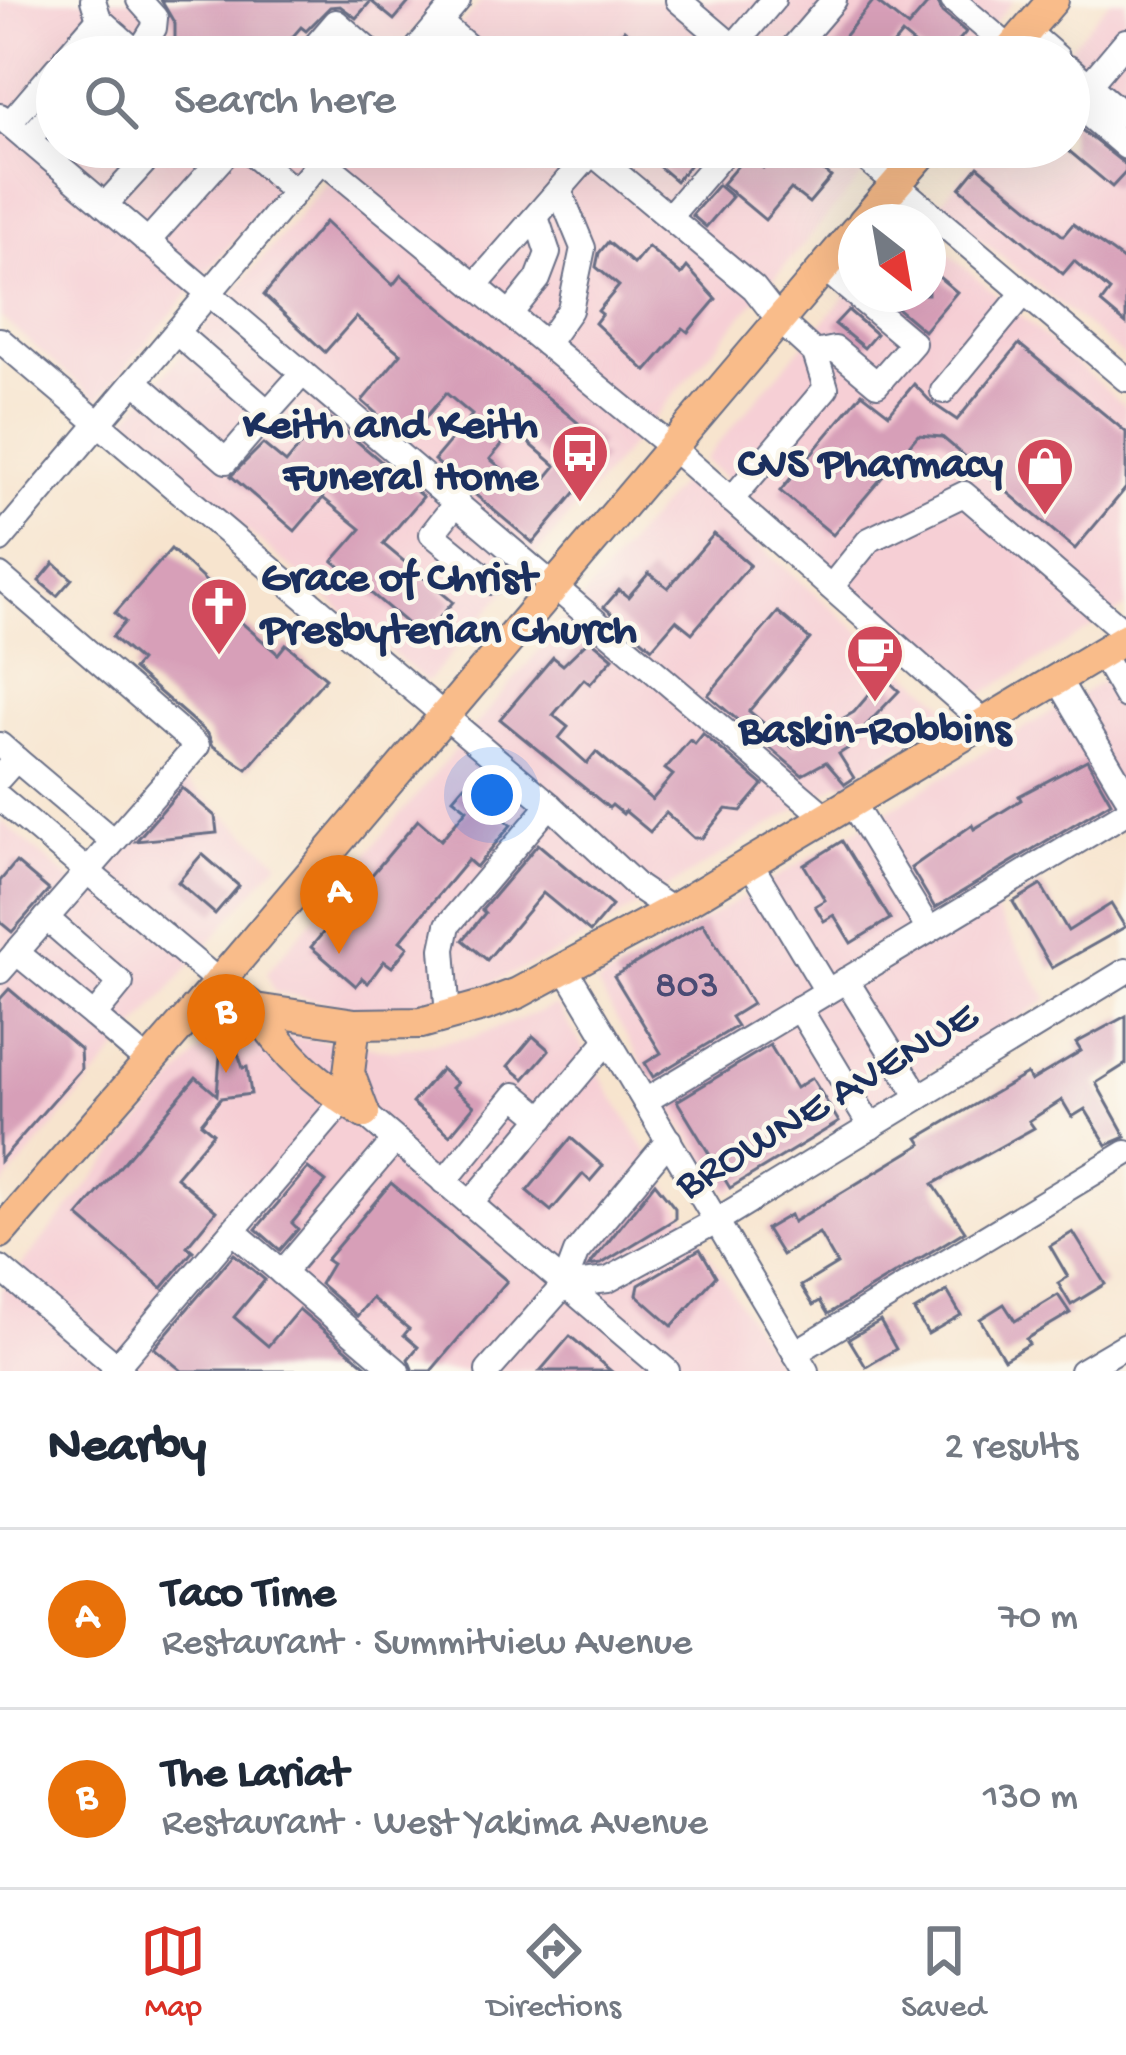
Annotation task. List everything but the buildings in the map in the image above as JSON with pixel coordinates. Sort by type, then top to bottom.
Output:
[{"type":"main road","points":[[1026,36],[1053,0]]},
{"type":"main road","points":[[879,204],[910,168]]},
{"type":"main road","points":[[0,1233],[838,251]]},
{"type":"main road","points":[[256,1010],[356,1024],[422,1023],[518,993],[672,910],[1118,641]]},
{"type":"main road","points":[[219,982],[256,1010],[283,1051],[354,1107]]},
{"type":"main road","points":[[354,1107],[349,1073],[356,1024]]},
{"type":"street","points":[[116,32],[154,28],[155,18],[139,0]]},
{"type":"street","points":[[427,36],[458,0]]},
{"type":"street","points":[[678,0],[720,36]]},
{"type":"street","points":[[749,36],[773,0]]},
{"type":"street","points":[[803,36],[834,0]]},
{"type":"street","points":[[953,0],[999,36]]},
{"type":"street","points":[[324,36],[336,22],[349,36]]},
{"type":"street","points":[[439,22],[455,36]]},
{"type":"street","points":[[1090,80],[1126,41]]},
{"type":"street","points":[[36,96],[12,127],[36,147]]},
{"type":"street","points":[[1090,97],[1125,114]]},
{"type":"street","points":[[1090,105],[1126,147]]},
{"type":"street","points":[[60,168],[554,584],[839,810],[929,930]]},
{"type":"street","points":[[105,206],[139,168]]},
{"type":"street","points":[[148,242],[213,168]]},
{"type":"street","points":[[274,168],[295,192]]},
{"type":"street","points":[[0,540],[315,168]]},
{"type":"street","points":[[345,168],[475,286],[670,446],[986,723]]},
{"type":"street","points":[[475,286],[575,168]]},
{"type":"street","points":[[610,168],[754,288],[778,320],[814,352],[826,388],[731,500]]},
{"type":"street","points":[[669,217],[711,168]]},
{"type":"street","points":[[877,168],[1126,379]]},
{"type":"street","points":[[546,344],[570,310],[583,248],[559,190]]},
{"type":"street","points":[[509,314],[538,279],[548,253],[536,217]]},
{"type":"street","points":[[814,352],[835,349],[878,383],[914,344],[824,268]]},
{"type":"street","points":[[943,391],[1024,293]]},
{"type":"street","points":[[177,333],[268,412]]},
{"type":"street","points":[[0,340],[550,806],[639,888],[672,910]]},
{"type":"street","points":[[136,382],[226,460],[303,373]]},
{"type":"street","points":[[831,587],[869,540],[964,494],[1118,641],[1126,696]]},
{"type":"street","points":[[457,502],[432,534],[491,582]]},
{"type":"street","points":[[3,588],[139,707],[145,700],[197,746],[8,962],[94,1016],[149,1063]]},
{"type":"street","points":[[1058,679],[1126,794]]},
{"type":"street","points":[[5,761],[113,841]]},
{"type":"street","points":[[0,798],[219,982]]},
{"type":"street","points":[[448,1017],[442,949],[448,925],[550,806]]},
{"type":"street","points":[[645,1101],[1126,812]]},
{"type":"street","points":[[750,863],[919,1097]]},
{"type":"street","points":[[46,918],[121,983],[94,1016]]},
{"type":"street","points":[[565,968],[800,1362],[1126,1153]]},
{"type":"street","name":"BROWNE AVENUE","points":[[564,1285],[608,1280],[716,1221],[1126,971]]},
{"type":"street","points":[[799,1008],[871,1127]]},
{"type":"street","points":[[470,1204],[608,1040]]},
{"type":"street","points":[[444,1181],[515,1095],[542,1118]]},
{"type":"street","points":[[0,1268],[117,1370],[232,1231],[354,1107],[668,1371]]},
{"type":"street","points":[[281,1273],[395,1139]]},
{"type":"street","points":[[488,1371],[564,1285],[576,1253],[669,1140]]},
{"type":"street","points":[[232,1231],[398,1371]]},
{"type":"street","points":[[1082,1371],[1126,1345]]},
{"type":"shaded area","points":[[0,0],[440,0],[409,36],[36,36],[36,168],[296,168],[98,400],[0,317]]},
{"type":"shaded area","points":[[482,0],[1014,0],[983,36],[452,36]]},
{"type":"shaded area","points":[[1110,0],[1126,0],[1126,358],[946,212],[946,204],[939,204],[969,168],[1090,168],[1090,36],[1080,36]]},
{"type":"shaded area","points":[[339,168],[869,168],[427,682],[121,425]]},
{"type":"shaded area","points":[[946,252],[1126,407],[1126,607],[979,696],[704,460],[838,305],[838,312],[946,312]]},
{"type":"shaded area","points":[[682,480],[945,704],[939,723],[566,949],[467,994],[374,1012],[274,992],[267,973]]},
{"type":"shaded area","points":[[1126,667],[1126,802],[988,899],[1048,1000],[728,1193],[655,1086],[597,985]]},
{"type":"shaded area","points":[[173,771],[279,861],[0,1189],[0,820],[76,884]]},
{"type":"shaded area","points":[[557,1005],[781,1371],[0,1371],[0,1291],[220,1027],[393,1050],[473,1037]]},
{"type":"place","name":"Keith and Keith Funeral Home","points":[[580,504]]},
{"type":"place","name":"CVS Pharmacy","points":[[1045,517]]},
{"type":"place","name":"Grace of Christ Presbyterian Church","points":[[219,657]]},
{"type":"place","name":"Baskin-Robbins","points":[[875,704]]},
{"type":"place","name":"Taco Time","points":[[339,954]]},
{"type":"place","name":"The Lariat","points":[[226,1073]]}]
